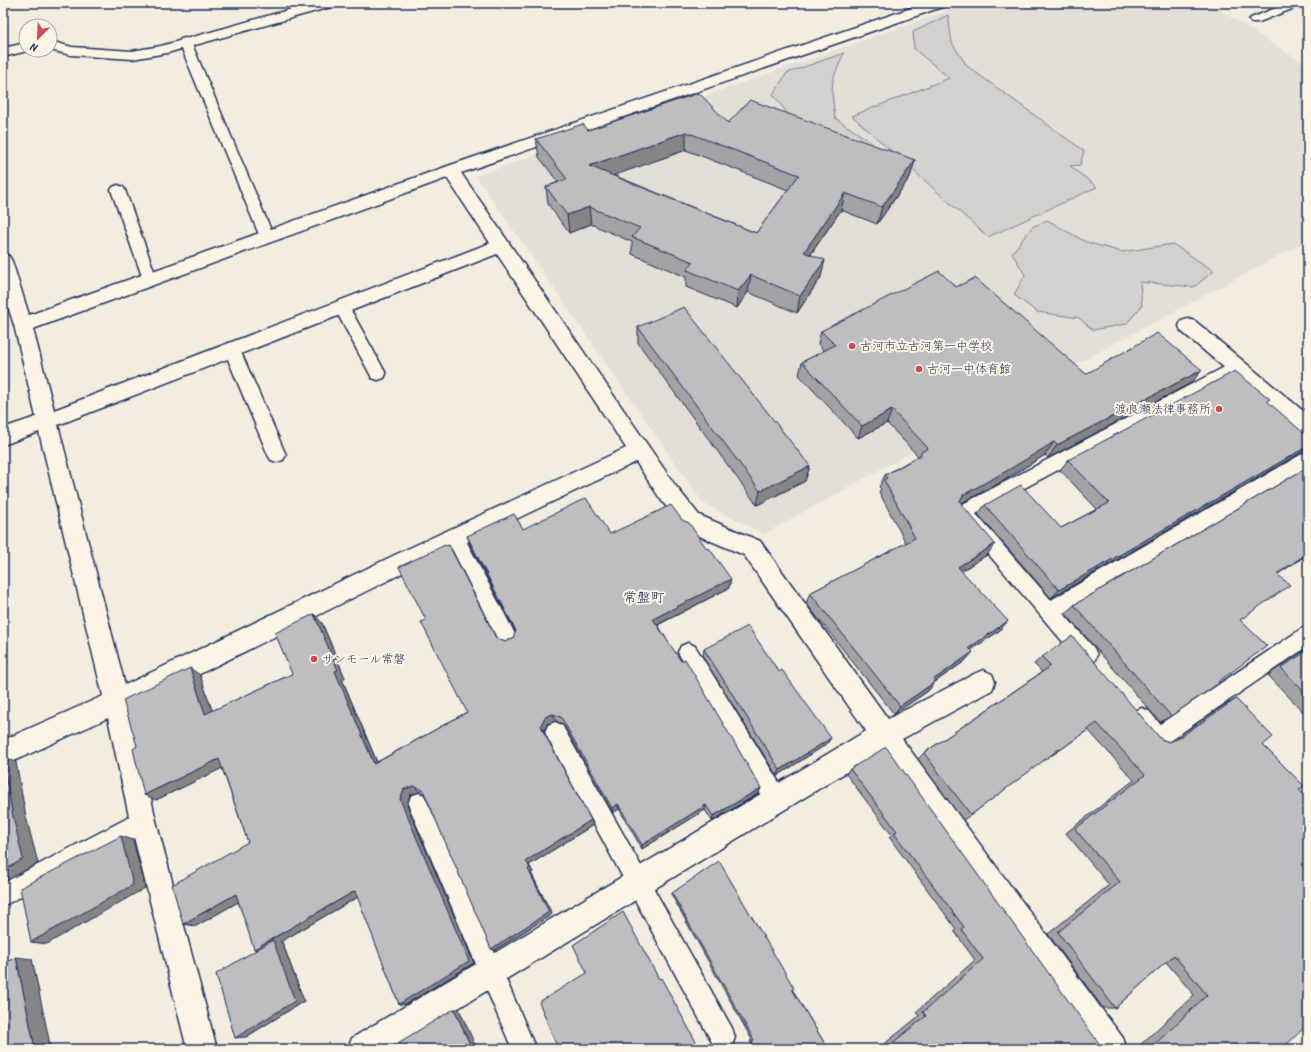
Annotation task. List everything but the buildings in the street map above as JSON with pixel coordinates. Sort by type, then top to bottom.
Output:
[{"type":"street","points":[[58,47],[71,51],[132,55],[162,50],[185,42],[329,3]]},
{"type":"street","points":[[898,3],[910,13]]},
{"type":"street","points":[[23,325],[451,171],[940,3]]},
{"type":"street","points":[[3,54],[18,49]]},
{"type":"street","points":[[451,171],[640,451],[691,522],[752,548],[884,735],[1112,1049]]},
{"type":"street","points":[[3,437],[502,245]]},
{"type":"street","points":[[3,261],[23,325],[117,702],[143,821],[202,1049]]},
{"type":"street","points":[[1188,326],[1308,428]]},
{"type":"street","points":[[3,753],[117,702],[455,537],[640,451]]},
{"type":"street","points":[[363,1049],[884,735],[983,682]]},
{"type":"lane","points":[[1255,20],[1298,3]]},
{"type":"lane","points":[[185,42],[267,238]]},
{"type":"lane","points":[[118,190],[150,280]]},
{"type":"lane","points":[[342,307],[378,374]]},
{"type":"lane","points":[[232,350],[277,455]]},
{"type":"lane","points":[[1096,665],[963,512],[1236,367]]},
{"type":"lane","points":[[1050,611],[1308,459]]},
{"type":"lane","points":[[455,537],[508,640]]},
{"type":"lane","points":[[1132,707],[1158,736],[1308,635]]},
{"type":"lane","points":[[688,652],[777,800]]},
{"type":"lane","points":[[555,732],[723,1037]]},
{"type":"lane","points":[[419,804],[524,1049]]},
{"type":"lane","points":[[3,895],[143,821]]},
{"type":"shaded area","name":"古河市立古河第一中学校","points":[[970,3],[1209,3],[1308,66],[1308,240],[914,451],[764,534],[703,503],[476,176]]},
{"type":"shaded area","points":[[948,15],[952,43],[967,66],[1084,151],[1080,165],[1070,166],[1097,187],[988,237],[852,116],[949,78],[914,49],[913,32]]},
{"type":"shaded area","points":[[844,53],[833,79],[832,92],[835,118],[871,142],[889,159],[797,127],[773,94],[787,73]]},
{"type":"shaded area","points":[[1047,220],[1086,242],[1122,252],[1173,244],[1214,271],[1194,287],[1140,282],[1142,306],[1126,324],[1093,330],[1079,318],[1037,312],[1014,295],[1025,275],[1012,253],[1032,227]]},
{"type":"place","name":"古河市立古河第一中学校","points":[[852,346]]},
{"type":"place","name":"古河一中体育館","points":[[919,369]]},
{"type":"place","name":"渡良瀬法律事務所","points":[[1219,409]]},
{"type":"place","name":"サンモール常磐","points":[[314,659]]},
{"type":"district","name":"常盤町","points":[[644,597]]}]
